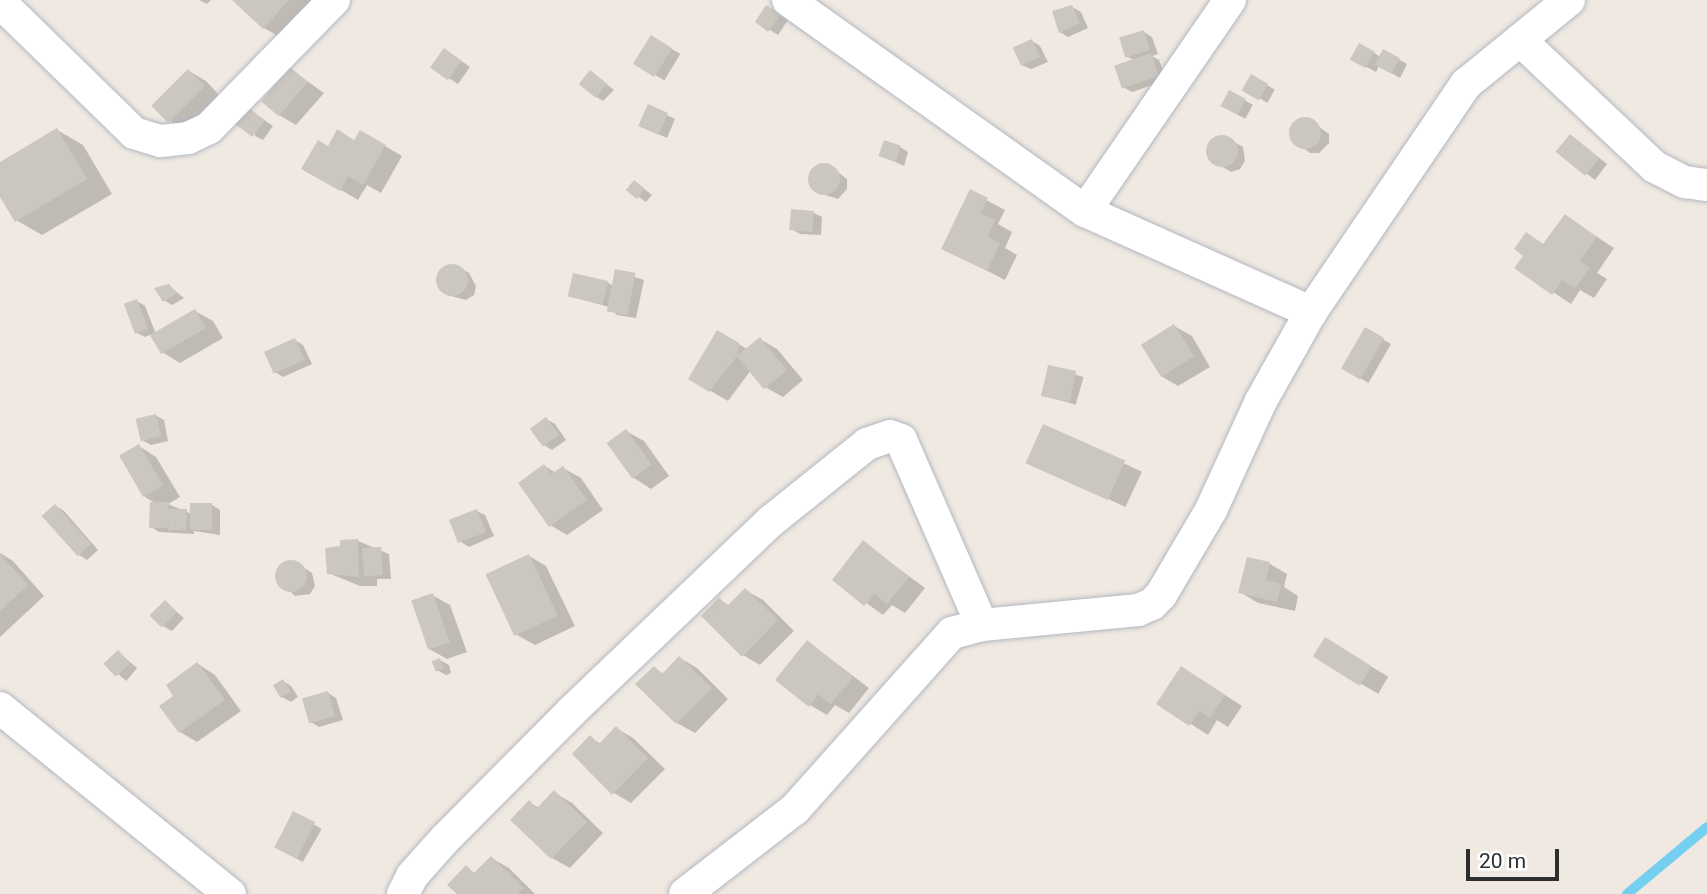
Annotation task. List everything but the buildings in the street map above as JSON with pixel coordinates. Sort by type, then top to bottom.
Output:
[{"type":"street","points":[[9,4],[134,133],[161,141],[188,138],[209,128],[334,0]]},
{"type":"street","points":[[789,0],[1085,211],[1311,312]]},
{"type":"street","points":[[1085,211],[1230,0]]},
{"type":"street","points":[[685,894],[795,809],[952,633],[982,625],[1138,610],[1152,604],[1161,595],[1211,510],[1261,401],[1311,312],[1466,84],[1520,40],[1556,4]]},
{"type":"street","points":[[1520,40],[1656,167],[1685,182],[1707,186]]},
{"type":"street","points":[[403,894],[412,876],[445,839],[572,711],[771,521],[867,444],[890,436],[901,440],[982,625]]},
{"type":"street","points":[[0,708],[230,894]]},
{"type":"waterway","points":[[1627,894],[1707,827]]}]
